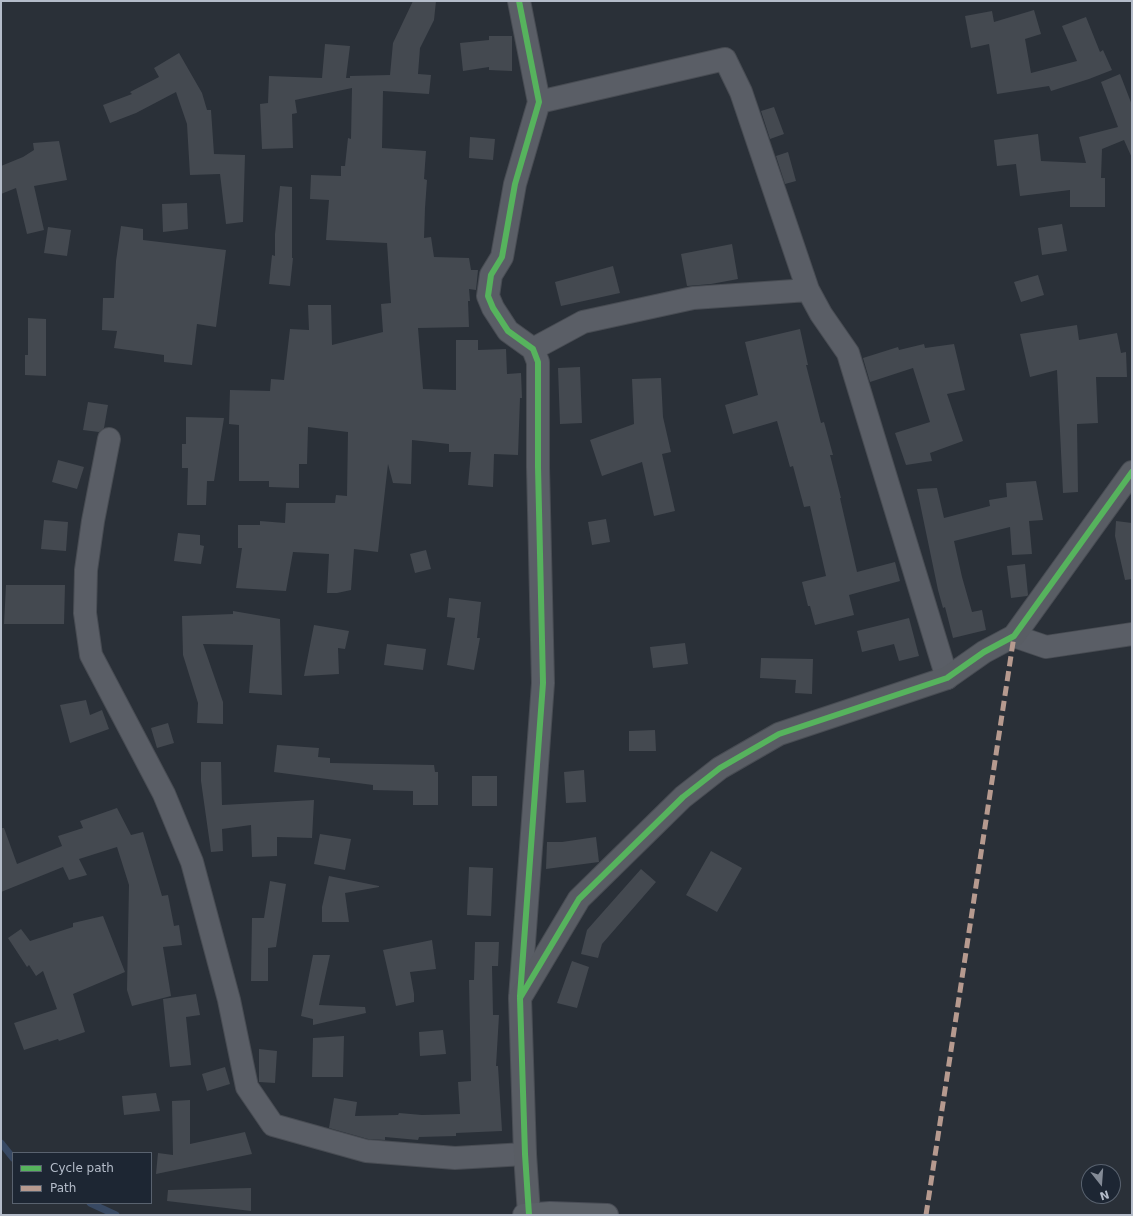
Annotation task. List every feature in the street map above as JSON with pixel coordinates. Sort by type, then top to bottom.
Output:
[{"type":"main road","points":[[527,1215],[550,1213],[607,1215]]},
{"type":"street","points":[[519,1],[538,102],[515,184],[502,257],[491,275],[488,296],[493,308],[508,331],[533,349],[538,362],[538,474],[543,683],[520,998],[527,1215]]},
{"type":"street","points":[[538,102],[725,59],[741,92],[808,290],[821,314],[848,352],[947,678]]},
{"type":"street","points":[[533,349],[583,322],[693,298],[808,290]]},
{"type":"street","points":[[109,439],[93,521],[86,570],[85,613],[91,655],[164,794],[192,862],[229,1000],[247,1087],[273,1125],[366,1152],[455,1158],[525,1154]]},
{"type":"street","points":[[520,998],[579,899],[683,797],[720,768],[779,734],[947,678],[984,652],[1014,636],[1132,472]]},
{"type":"street","points":[[1014,636],[1046,647],[1132,634]]},
{"type":"building","points":[[413,1],[436,1],[434,20],[420,48],[418,74],[431,75],[429,94],[383,91],[382,148],[426,151],[424,179],[427,180],[424,238],[431,237],[434,257],[469,258],[471,270],[478,270],[476,290],[469,289],[469,327],[418,328],[423,389],[456,390],[456,340],[478,340],[478,350],[506,349],[507,374],[521,373],[522,398],[520,398],[518,455],[494,454],[493,487],[468,485],[471,452],[449,452],[449,444],[412,440],[411,484],[393,483],[388,464],[378,552],[354,549],[351,590],[337,593],[327,593],[329,554],[293,552],[286,591],[236,588],[242,548],[238,548],[238,525],[260,525],[260,521],[285,523],[286,503],[335,503],[336,495],[347,496],[348,432],[308,427],[307,464],[299,464],[299,488],[269,487],[269,481],[239,481],[239,425],[229,424],[230,390],[270,391],[271,379],[284,380],[290,329],[309,330],[308,305],[331,305],[332,345],[383,332],[381,304],[391,303],[387,243],[326,240],[329,200],[310,199],[311,175],[341,176],[341,166],[345,166],[348,138],[351,139],[352,88],[295,100],[297,113],[292,114],[293,148],[262,149],[260,104],[268,103],[269,76],[322,78],[325,44],[350,46],[346,78],[350,78],[350,76],[390,75],[393,43]]},
{"type":"building","points":[[1034,10],[1041,34],[1025,39],[1031,73],[1077,61],[1062,26],[1086,17],[1100,52],[1103,50],[1112,70],[1051,91],[1049,86],[997,94],[989,44],[971,48],[965,16],[992,11],[994,22]]},
{"type":"building","points":[[489,36],[512,36],[512,71],[489,70],[489,67],[463,71],[460,43],[489,40]]},
{"type":"building","points":[[179,53],[202,93],[207,110],[211,110],[214,154],[245,155],[243,222],[226,224],[220,174],[190,175],[187,124],[176,92],[136,113],[110,123],[103,105],[132,94],[130,92],[159,77],[154,68]]},
{"type":"building","points":[[1120,74],[1132,105],[1132,158],[1124,140],[1102,149],[1101,178],[1105,178],[1105,207],[1070,207],[1070,190],[1020,196],[1016,164],[997,166],[994,140],[1038,134],[1041,161],[1086,163],[1079,137],[1118,127],[1101,82]]},
{"type":"building","points":[[774,107],[784,134],[770,139],[761,111]]},
{"type":"building","points":[[470,137],[495,139],[493,160],[469,158]]},
{"type":"building","points":[[59,141],[67,180],[34,186],[44,230],[27,234],[16,188],[1,194],[1,166],[23,157],[34,150],[33,143]]},
{"type":"building","points":[[788,152],[796,181],[785,184],[776,156]]},
{"type":"building","points":[[280,186],[292,187],[293,258],[290,286],[269,284],[272,255],[275,256],[275,234]]},
{"type":"building","points":[[187,203],[188,229],[163,232],[162,204]]},
{"type":"building","points":[[1062,224],[1067,251],[1042,255],[1038,228]]},
{"type":"building","points":[[121,226],[143,229],[143,240],[226,250],[216,327],[197,324],[192,365],[164,362],[164,355],[114,348],[117,331],[102,330],[103,298],[114,298],[116,261]]},
{"type":"building","points":[[48,227],[71,230],[67,256],[44,253]]},
{"type":"building","points":[[732,244],[738,279],[711,284],[687,286],[681,254]]},
{"type":"building","points":[[613,266],[620,293],[561,306],[555,282]]},
{"type":"building","points":[[1038,275],[1044,295],[1021,302],[1014,282]]},
{"type":"building","points":[[28,318],[46,319],[46,376],[25,375],[25,355],[28,355]]},
{"type":"building","points":[[1077,325],[1079,340],[1117,333],[1121,353],[1126,352],[1127,377],[1096,377],[1098,423],[1077,424],[1078,492],[1063,493],[1057,370],[1030,377],[1020,334]]},
{"type":"building","points":[[800,329],[808,365],[806,365],[821,423],[824,422],[833,455],[830,455],[857,572],[895,562],[900,581],[849,595],[854,615],[815,625],[810,606],[808,606],[802,582],[826,576],[810,506],[804,507],[793,466],[790,467],[777,421],[733,434],[725,405],[758,395],[745,342]]},
{"type":"building","points":[[924,344],[925,348],[954,344],[965,390],[947,394],[963,441],[930,453],[932,461],[906,465],[895,433],[930,422],[913,368],[870,382],[863,358],[898,347],[899,350]]},
{"type":"building","points":[[580,367],[582,423],[560,424],[558,368]]},
{"type":"building","points":[[661,378],[663,417],[671,452],[662,454],[675,511],[654,516],[642,462],[602,476],[590,440],[634,424],[632,379]]},
{"type":"building","points":[[88,402],[108,405],[104,428],[99,432],[83,430]]},
{"type":"building","points":[[186,417],[224,418],[214,481],[207,481],[206,505],[187,505],[188,468],[182,468],[182,444],[186,444]]},
{"type":"building","points":[[58,460],[84,467],[77,489],[52,482]]},
{"type":"building","points":[[1036,481],[1043,520],[1029,521],[1032,554],[1012,555],[1010,527],[954,541],[972,612],[982,610],[986,630],[953,638],[945,607],[943,608],[938,590],[917,489],[937,488],[944,518],[990,506],[989,500],[1007,497],[1006,483]]},
{"type":"building","points":[[606,519],[610,542],[592,545],[588,522]]},
{"type":"building","points":[[44,520],[68,522],[66,551],[41,549]]},
{"type":"building","points":[[1116,521],[1132,523],[1132,579],[1125,580],[1115,536]]},
{"type":"building","points":[[178,533],[200,535],[200,545],[204,546],[201,564],[174,561]]},
{"type":"building","points":[[426,550],[431,569],[415,573],[410,554]]},
{"type":"building","points":[[1025,564],[1028,595],[1011,598],[1007,566]]},
{"type":"building","points":[[6,585],[65,585],[64,624],[4,624]]},
{"type":"building","points":[[449,598],[481,602],[477,638],[480,638],[474,670],[447,665],[455,618],[447,617]]},
{"type":"building","points":[[233,611],[280,619],[282,695],[249,693],[253,645],[203,644],[223,702],[223,724],[197,723],[198,703],[183,655],[182,616],[233,614]]},
{"type":"building","points":[[909,618],[919,656],[899,661],[894,644],[862,652],[857,631]]},
{"type":"building","points":[[314,625],[349,631],[345,649],[338,648],[339,674],[304,676]]},
{"type":"building","points":[[685,643],[688,664],[653,668],[650,647]]},
{"type":"building","points":[[387,644],[426,649],[423,670],[384,665]]},
{"type":"building","points":[[761,658],[813,659],[812,694],[795,693],[796,680],[760,678]]},
{"type":"building","points":[[86,700],[90,715],[102,710],[109,729],[70,743],[60,705]]},
{"type":"building","points":[[168,723],[174,743],[157,748],[151,728]]},
{"type":"building","points":[[655,730],[656,751],[629,751],[629,731]]},
{"type":"building","points":[[277,745],[319,748],[318,757],[330,758],[330,763],[434,765],[435,772],[438,772],[438,805],[413,805],[413,791],[373,790],[373,785],[274,772]]},
{"type":"building","points":[[201,762],[221,762],[222,805],[314,800],[312,838],[277,837],[277,856],[252,857],[251,825],[222,829],[223,851],[211,852],[201,781]]},
{"type":"building","points":[[584,770],[586,802],[566,803],[564,772]]},
{"type":"building","points":[[472,776],[497,776],[497,806],[472,806]]},
{"type":"building","points":[[117,808],[131,835],[143,832],[162,896],[168,895],[174,926],[179,925],[182,945],[163,947],[171,996],[132,1006],[127,990],[129,885],[117,847],[79,859],[87,875],[69,880],[63,867],[1,892],[1,828],[4,828],[17,864],[62,846],[58,836],[83,828],[80,821]]},
{"type":"building","points":[[320,834],[351,839],[345,870],[314,864]]},
{"type":"building","points":[[596,837],[599,862],[546,869],[547,842],[562,842]]},
{"type":"building","points":[[711,851],[742,868],[717,912],[686,895]]},
{"type":"building","points":[[469,867],[493,868],[491,916],[467,915]]},
{"type":"building","points":[[641,869],[656,882],[602,944],[598,958],[581,954],[587,930]]},
{"type":"building","points":[[329,876],[379,887],[345,893],[349,922],[322,922],[322,907]]},
{"type":"building","points":[[270,881],[286,884],[276,947],[268,948],[268,981],[251,981],[252,918],[264,918]]},
{"type":"building","points":[[103,916],[125,972],[73,994],[85,1032],[59,1041],[58,1039],[24,1050],[14,1023],[57,1009],[43,971],[36,976],[29,965],[27,967],[8,938],[21,929],[30,941],[73,927],[73,923]]},
{"type":"building","points":[[432,940],[436,969],[410,972],[414,1002],[396,1006],[383,950]]},
{"type":"building","points":[[475,942],[499,942],[498,966],[492,966],[493,1015],[499,1015],[496,1066],[498,1066],[502,1131],[456,1133],[456,1136],[419,1137],[418,1140],[385,1137],[385,1140],[368,1139],[329,1128],[334,1098],[357,1102],[355,1116],[398,1115],[399,1113],[422,1115],[460,1114],[458,1082],[471,1081],[469,980],[474,980]]},
{"type":"building","points":[[313,955],[330,955],[319,1005],[365,1007],[366,1013],[313,1025],[313,1019],[301,1016]]},
{"type":"building","points":[[572,961],[589,967],[577,1008],[557,1003]]},
{"type":"building","points":[[196,994],[200,1015],[186,1017],[191,1065],[170,1067],[163,999]]},
{"type":"building","points":[[443,1030],[446,1054],[420,1056],[419,1032]]},
{"type":"building","points":[[344,1036],[343,1077],[312,1077],[313,1038]]},
{"type":"building","points":[[259,1049],[277,1051],[275,1083],[259,1082]]},
{"type":"building","points":[[225,1067],[230,1084],[207,1091],[202,1074]]},
{"type":"building","points":[[156,1093],[160,1111],[124,1115],[122,1096]]},
{"type":"building","points":[[190,1100],[190,1144],[245,1132],[252,1154],[156,1174],[158,1153],[173,1155],[172,1101]]},
{"type":"building","points":[[251,1188],[251,1211],[167,1201],[168,1190]]},
{"type":"waterway","points":[[1,1143],[12,1157]]},
{"type":"waterway","points":[[92,1204],[116,1215]]},
{"type":"marked path","points":[[926,1215],[1014,636]]},
{"type":"cycle path","points":[[519,1],[539,102],[515,184],[502,257],[491,275],[488,296],[493,308],[508,331],[533,349],[538,362],[538,467],[543,683],[520,996]]},
{"type":"cycle path","points":[[529,1215],[525,1154],[520,998],[579,899],[683,797],[720,768],[779,734],[947,678],[984,652],[1014,636],[1132,472]]}]
